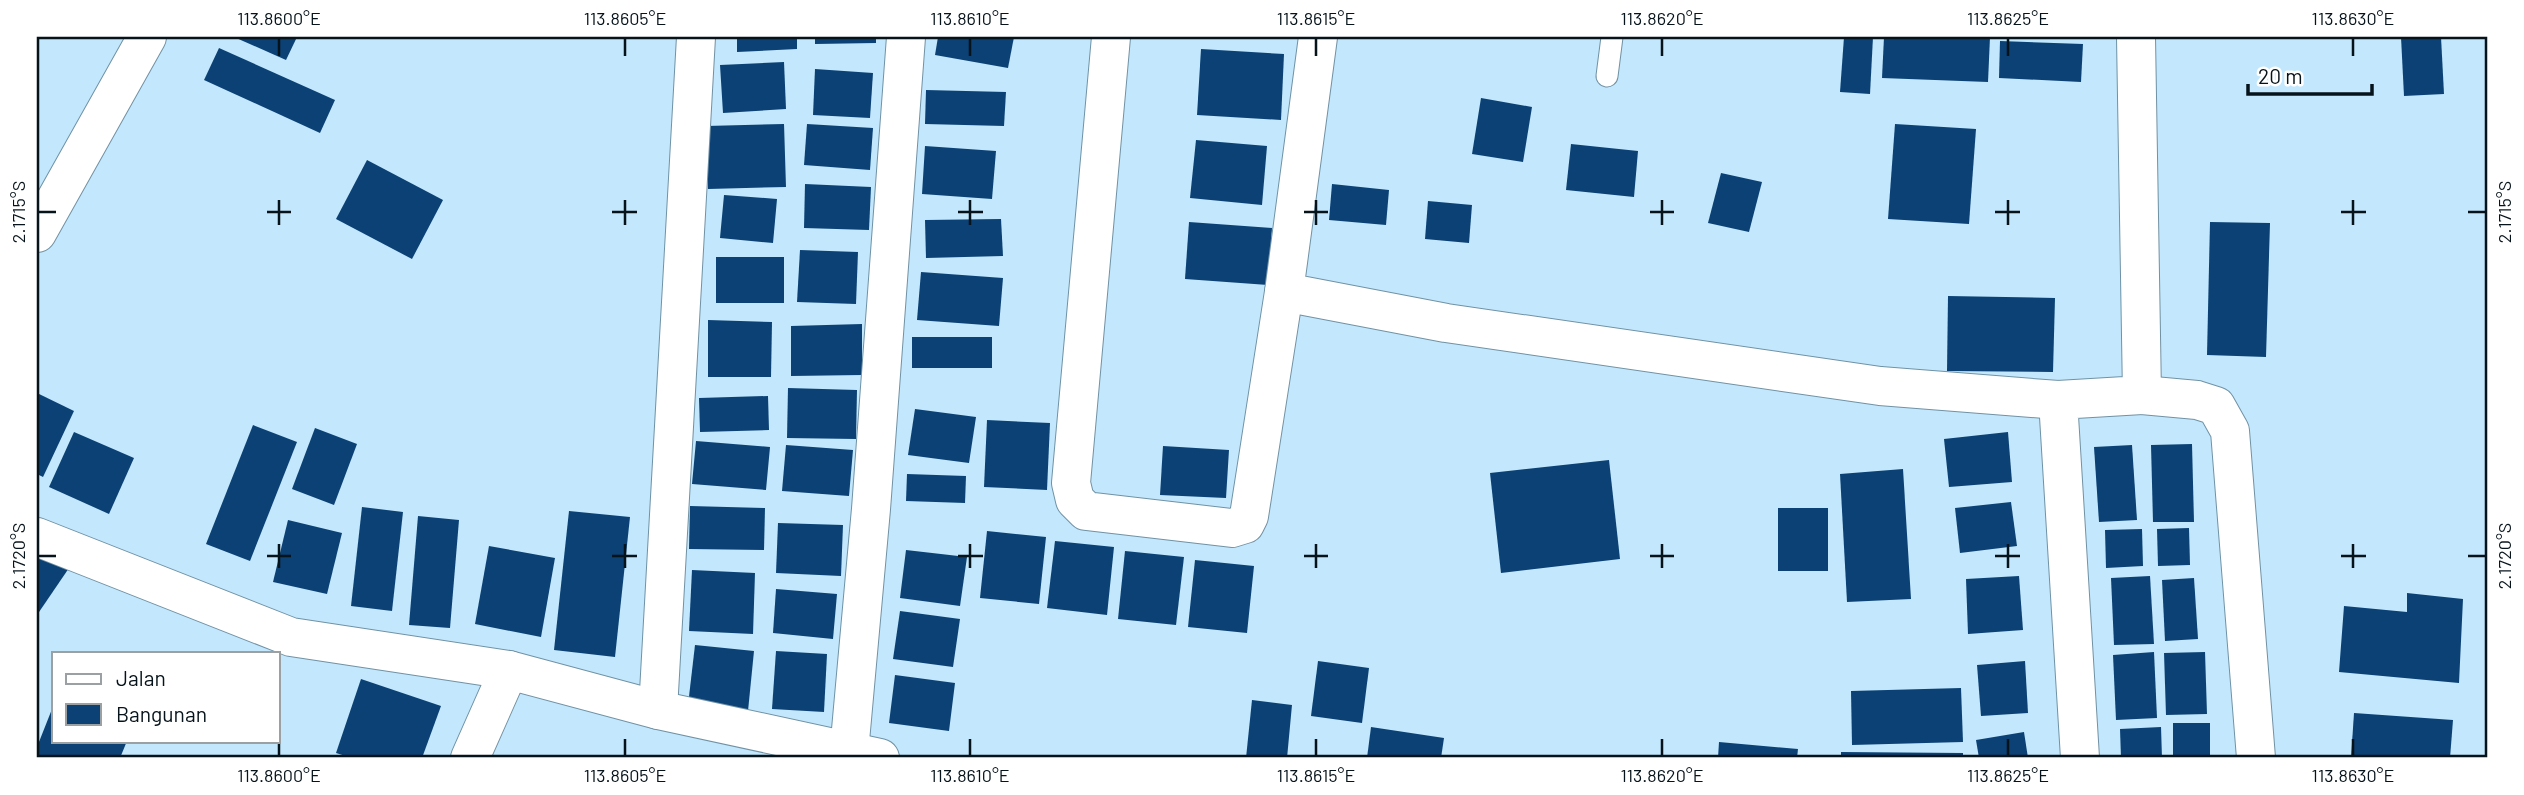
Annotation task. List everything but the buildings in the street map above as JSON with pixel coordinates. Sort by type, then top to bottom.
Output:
[{"type":"street","points":[[37,233],[147,37]]},
{"type":"street","points":[[658,710],[696,37]]},
{"type":"street","points":[[37,537],[290,636],[509,670],[658,710],[864,755],[871,509],[906,37]]},
{"type":"street","points":[[1111,37],[1071,482],[1075,500],[1086,511],[1233,528],[1245,524],[1249,516],[1284,292],[1318,37]]},
{"type":"street","points":[[2136,37],[2142,395]]},
{"type":"street","points":[[1284,292],[1446,323],[1839,381],[2058,400],[2142,395],[2197,400],[2216,406],[2230,431],[2256,758]]},
{"type":"street","points":[[2058,400],[2080,758]]},
{"type":"street","points":[[470,758],[509,670]]},
{"type":"lane","points":[[1607,76],[1612,37]]}]
